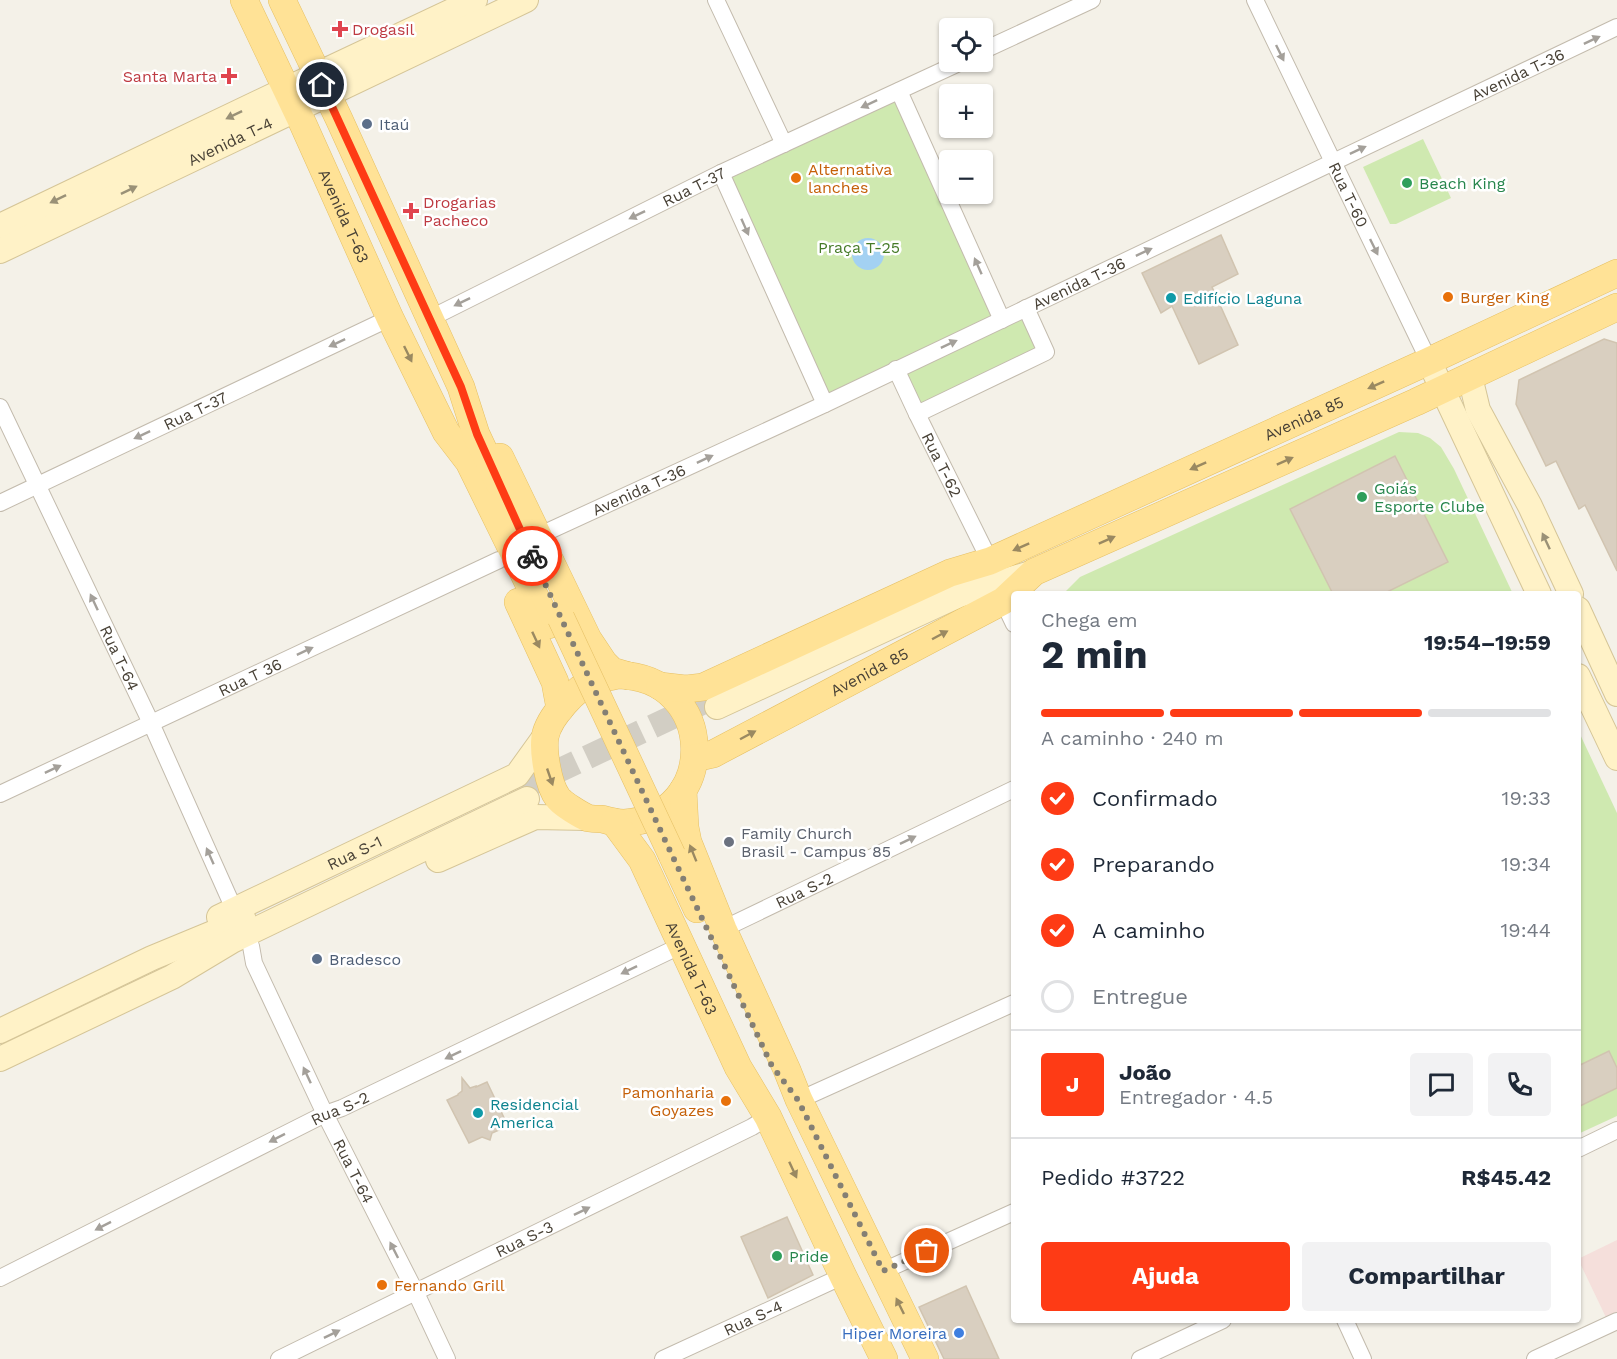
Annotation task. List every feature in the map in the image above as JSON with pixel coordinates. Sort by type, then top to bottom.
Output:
[{"type":"main road","name":"Avenida T-63","points":[[244,0],[390,318],[446,432],[457,469],[555,682],[560,710]]},
{"type":"main road","name":"Avenida T-63","points":[[282,0],[461,387],[487,430],[588,639],[612,671],[629,676]]},
{"type":"main road","name":"Avenida T-4","points":[[322,85],[475,0]]},
{"type":"main road","name":"Avenida T-4","points":[[0,251],[322,85],[526,0]]},
{"type":"main road","name":"Avenida T-4","points":[[0,226],[291,100]]},
{"type":"main road","name":"Avenida 85","points":[[1617,273],[990,561],[952,583],[716,702],[959,595],[1034,572],[1442,390],[1617,307]]},
{"type":"main road","name":"Rua T-60","points":[[1429,361],[1538,591]]},
{"type":"main road","points":[[1473,375],[1472,385],[1478,410],[1530,506],[1570,591]]},
{"type":"main road","name":"Avenida T-63","points":[[461,387],[477,434],[555,621],[665,857],[752,1061],[768,1117]]},
{"type":"main road","name":"Avenida T-63","points":[[446,432],[469,462],[555,621]]},
{"type":"main road","name":"Avenida 85","points":[[660,686],[686,689],[703,687],[950,573],[990,561]]},
{"type":"main road","name":"Avenida 85","points":[[1022,591],[1034,572]]},
{"type":"main road","name":"Avenida 85","points":[[695,758],[713,754],[1009,613]]},
{"type":"main road","points":[[1581,616],[1617,694]]},
{"type":"main road","points":[[618,675],[646,679],[660,686],[676,699],[688,717],[694,737],[695,758],[691,775],[683,790],[668,807],[648,818],[625,823],[587,818],[558,799],[546,771],[545,736],[550,723],[575,692],[595,680],[618,675]]},
{"type":"main road","points":[[1581,682],[1617,758]]},
{"type":"main road","name":"Rua S-1","points":[[152,958],[200,927],[234,909],[517,776],[545,736]]},
{"type":"main road","name":"Avenida T-63","points":[[683,790],[688,842],[723,929],[787,1070],[798,1100],[925,1359]]},
{"type":"main road","name":"Rua S-1","points":[[0,1031],[152,958],[525,793],[232,941],[172,977],[0,1059]]},
{"type":"main road","name":"Rua S-1","points":[[172,977],[224,960],[535,817],[587,818]]},
{"type":"main road","name":"Avenida T-63","points":[[614,822],[642,860],[738,1067],[768,1117],[885,1359]]},
{"type":"main road","name":"Avenida T-63","points":[[665,857],[772,1066],[798,1100]]},
{"type":"street","points":[[717,0],[784,144]]},
{"type":"street","points":[[993,46],[1092,0]]},
{"type":"street","name":"Rua T-60","points":[[1255,0],[1429,361]]},
{"type":"street","name":"Avenida T-36","points":[[538,536],[825,404],[1617,27]]},
{"type":"street","name":"Rua T-37","points":[[429,319],[721,173],[939,72]]},
{"type":"street","points":[[898,91],[1002,320]]},
{"type":"street","points":[[721,173],[825,404]]},
{"type":"street","points":[[917,414],[1046,352],[1026,308]]},
{"type":"street","name":"Rua T-37","points":[[0,503],[390,318]]},
{"type":"street","name":"Rua T-62","points":[[896,369],[990,561]]},
{"type":"street","name":"Rua T-64","points":[[0,406],[151,723],[234,909]]},
{"type":"street","name":"Rua T 36","points":[[0,794],[499,560]]},
{"type":"street","name":"Rua S-2","points":[[723,929],[1011,790]]},
{"type":"street","name":"Rua S-2","points":[[0,1278],[325,1114],[342,1108],[682,945]]},
{"type":"street","name":"Rua T-64","points":[[251,946],[254,963],[325,1114],[447,1359]]},
{"type":"street","points":[[798,1100],[1011,1004]]},
{"type":"street","name":"Rua S-3","points":[[279,1359],[768,1117]]},
{"type":"street","points":[[1581,1148],[1617,1130]]},
{"type":"street","points":[[883,1271],[1011,1213]]},
{"type":"street","name":"Rua S-4","points":[[663,1359],[843,1276]]},
{"type":"street","points":[[1535,1359],[1617,1321]]},
{"type":"street","points":[[1140,1359],[1217,1323]]},
{"type":"street","points":[[1346,1323],[1363,1359]]},
{"type":"shaded area","points":[[1617,1240],[1617,1330],[1613,1332],[1581,1265],[1581,1258]]},
{"type":"green space","name":"Praça T-25","points":[[897,92],[939,188],[939,204],[946,204],[995,317],[826,401],[724,175]]},
{"type":"green space","name":"Beach King","points":[[1423,139],[1451,198],[1396,224],[1390,224],[1363,167]]},
{"type":"green space","points":[[1023,316],[1039,350],[920,406],[904,372]]},
{"type":"green space","name":"Goiás Esporte Clube","points":[[1399,432],[1418,433],[1430,438],[1441,447],[1454,469],[1512,591],[1066,591],[1080,577]]},
{"type":"green space","points":[[1581,736],[1617,813],[1617,1116],[1581,1133]]},
{"type":"water","points":[[868,238],[879,243],[884,254],[879,265],[868,270],[857,265],[852,254],[857,243]]},
{"type":"building","name":"Edifício Laguna","points":[[1221,235],[1238,274],[1212,287],[1238,345],[1199,364],[1172,306],[1161,313],[1142,273]]},
{"type":"building","points":[[1604,339],[1617,343],[1617,571],[1585,505],[1579,509],[1556,461],[1546,466],[1516,404],[1519,380]]},
{"type":"building","points":[[1395,456],[1448,562],[1389,591],[1331,591],[1290,509]]},
{"type":"building","points":[[1609,1051],[1617,1068],[1617,1088],[1581,1106],[1581,1065]]},
{"type":"building","name":"Residencial America","points":[[462,1078],[470,1088],[487,1082],[508,1126],[492,1133],[490,1140],[482,1137],[469,1143],[447,1100],[462,1091]]},
{"type":"building","name":"Pride","points":[[787,1217],[813,1275],[768,1298],[741,1237]]},
{"type":"building","name":"Hiper Moreira","points":[[966,1286],[999,1359],[944,1359],[919,1307]]},
{"type":"tunnel","points":[[522,788],[715,697]]},
{"type":"way so far","points":[[532,556],[772,1066],[798,1100],[883,1271],[927,1251]]},
{"type":"place","name":"Drogasil","points":[[340,29]]},
{"type":"place","name":"Santa Marta","points":[[229,76]]},
{"type":"place","name":"Itaú","points":[[367,124]]},
{"type":"place","name":"Alternativa lanches","points":[[796,178]]},
{"type":"place","name":"Beach King","points":[[1407,183]]},
{"type":"place","name":"Drogarias Pacheco","points":[[411,211]]},
{"type":"place","name":"Burger King","points":[[1448,297]]},
{"type":"place","name":"Edifício Laguna","points":[[1171,298]]},
{"type":"place","name":"Goiás Esporte Clube","points":[[1362,497]]},
{"type":"place","name":"Family Church Brasil - Campus 85","points":[[729,842]]},
{"type":"place","name":"Bradesco","points":[[317,959]]},
{"type":"place","name":"Pamonharia Goyazes","points":[[726,1101]]},
{"type":"place","name":"Residencial America","points":[[478,1113]]},
{"type":"place","name":"Pride","points":[[777,1256]]},
{"type":"place","name":"Fernando Grill","points":[[382,1285]]},
{"type":"place","name":"Hiper Moreira","points":[[959,1333]]},
{"type":"route","points":[[322,85],[461,387],[477,434],[532,556]]}]
